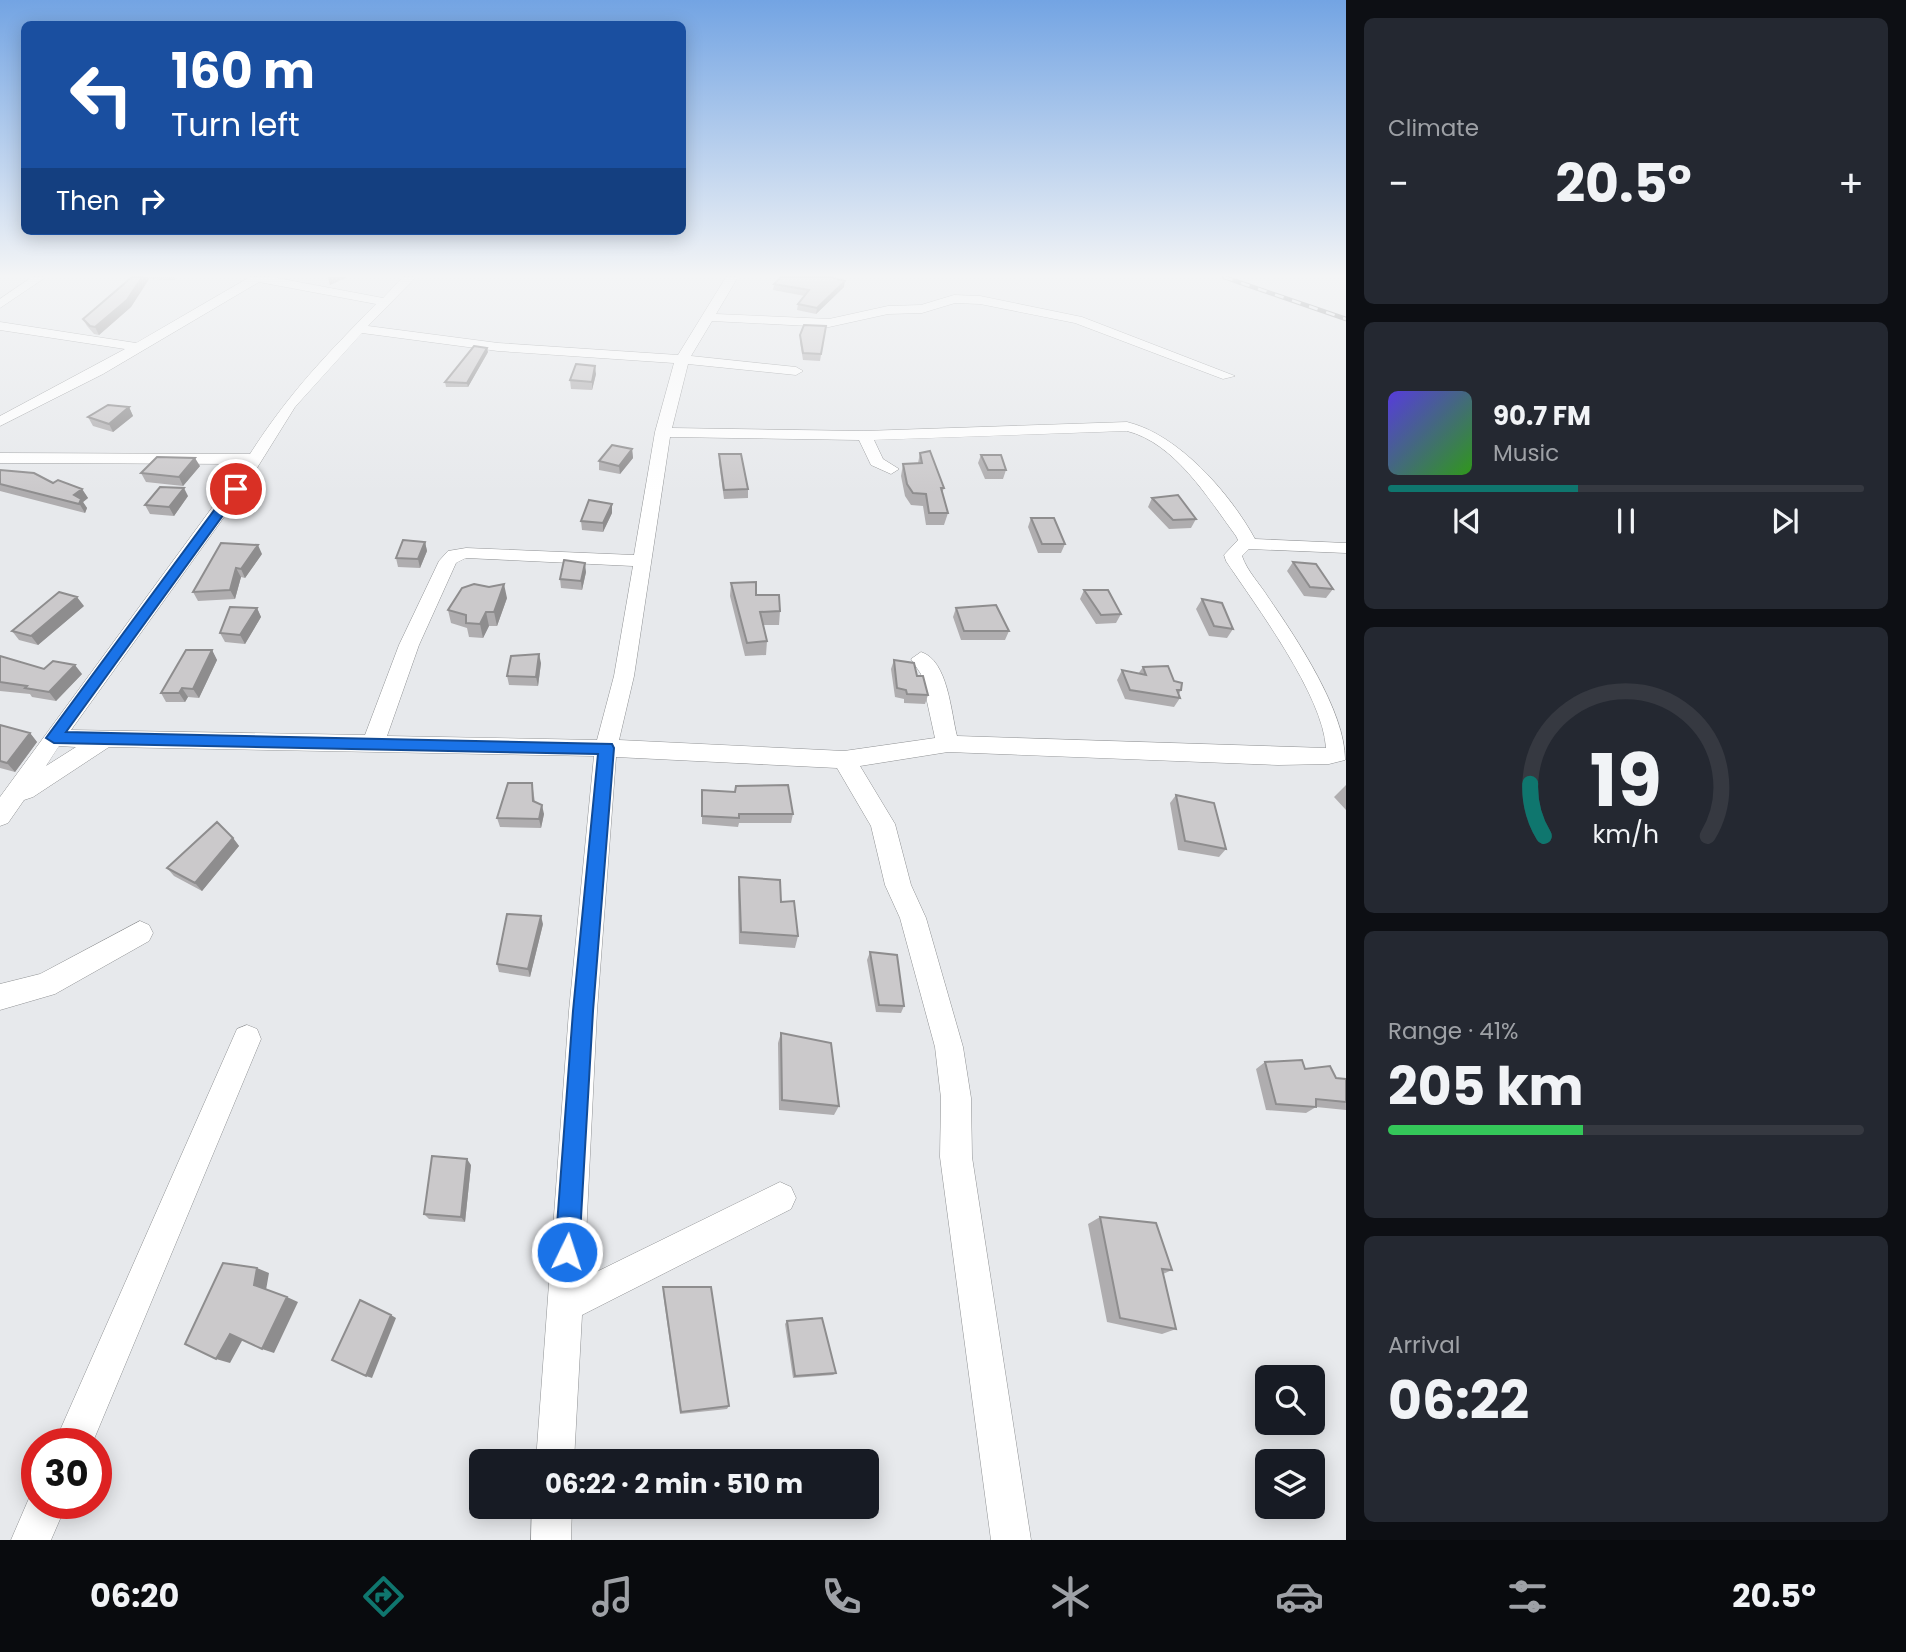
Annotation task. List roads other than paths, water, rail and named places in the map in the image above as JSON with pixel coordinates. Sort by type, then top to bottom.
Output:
[{"type":"street","points":[[0,422],[78,382],[132,349]]},
{"type":"street","points":[[3,811],[236,489],[289,405],[340,349]]},
{"type":"street","points":[[523,349],[796,371]]},
{"type":"street","points":[[556,1449],[583,1011],[606,748],[624,676],[663,432],[682,360],[688,349]]},
{"type":"street","points":[[1155,349],[1228,376]]},
{"type":"street","points":[[663,432],[864,436],[1137,427],[1150,432],[1191,470],[1244,535],[1245,544]]},
{"type":"street","points":[[864,436],[877,462],[891,469]]},
{"type":"street","points":[[0,457],[254,459]]},
{"type":"street","points":[[54,738],[606,748],[844,761],[947,744],[1278,757],[1337,754],[1341,737],[1322,694],[1296,648],[1233,555],[1245,544],[1346,548]]},
{"type":"street","points":[[374,742],[409,645],[448,561],[454,555],[466,553],[643,561]]},
{"type":"street","points":[[920,659],[931,673],[947,744]]},
{"type":"street","points":[[3,811],[64,763],[105,738]]},
{"type":"street","points":[[844,761],[883,824],[898,885],[913,918],[949,1047],[956,1098],[956,1157],[1011,1540]]},
{"type":"street","points":[[0,997],[45,985],[140,933]]},
{"type":"street","points":[[80,1428],[247,1038]]},
{"type":"street","points":[[564,1306],[780,1198]]},
{"type":"street","points":[[32,1540],[41,1519]]},
{"type":"street","points":[[551,1540],[552,1519]]}]
